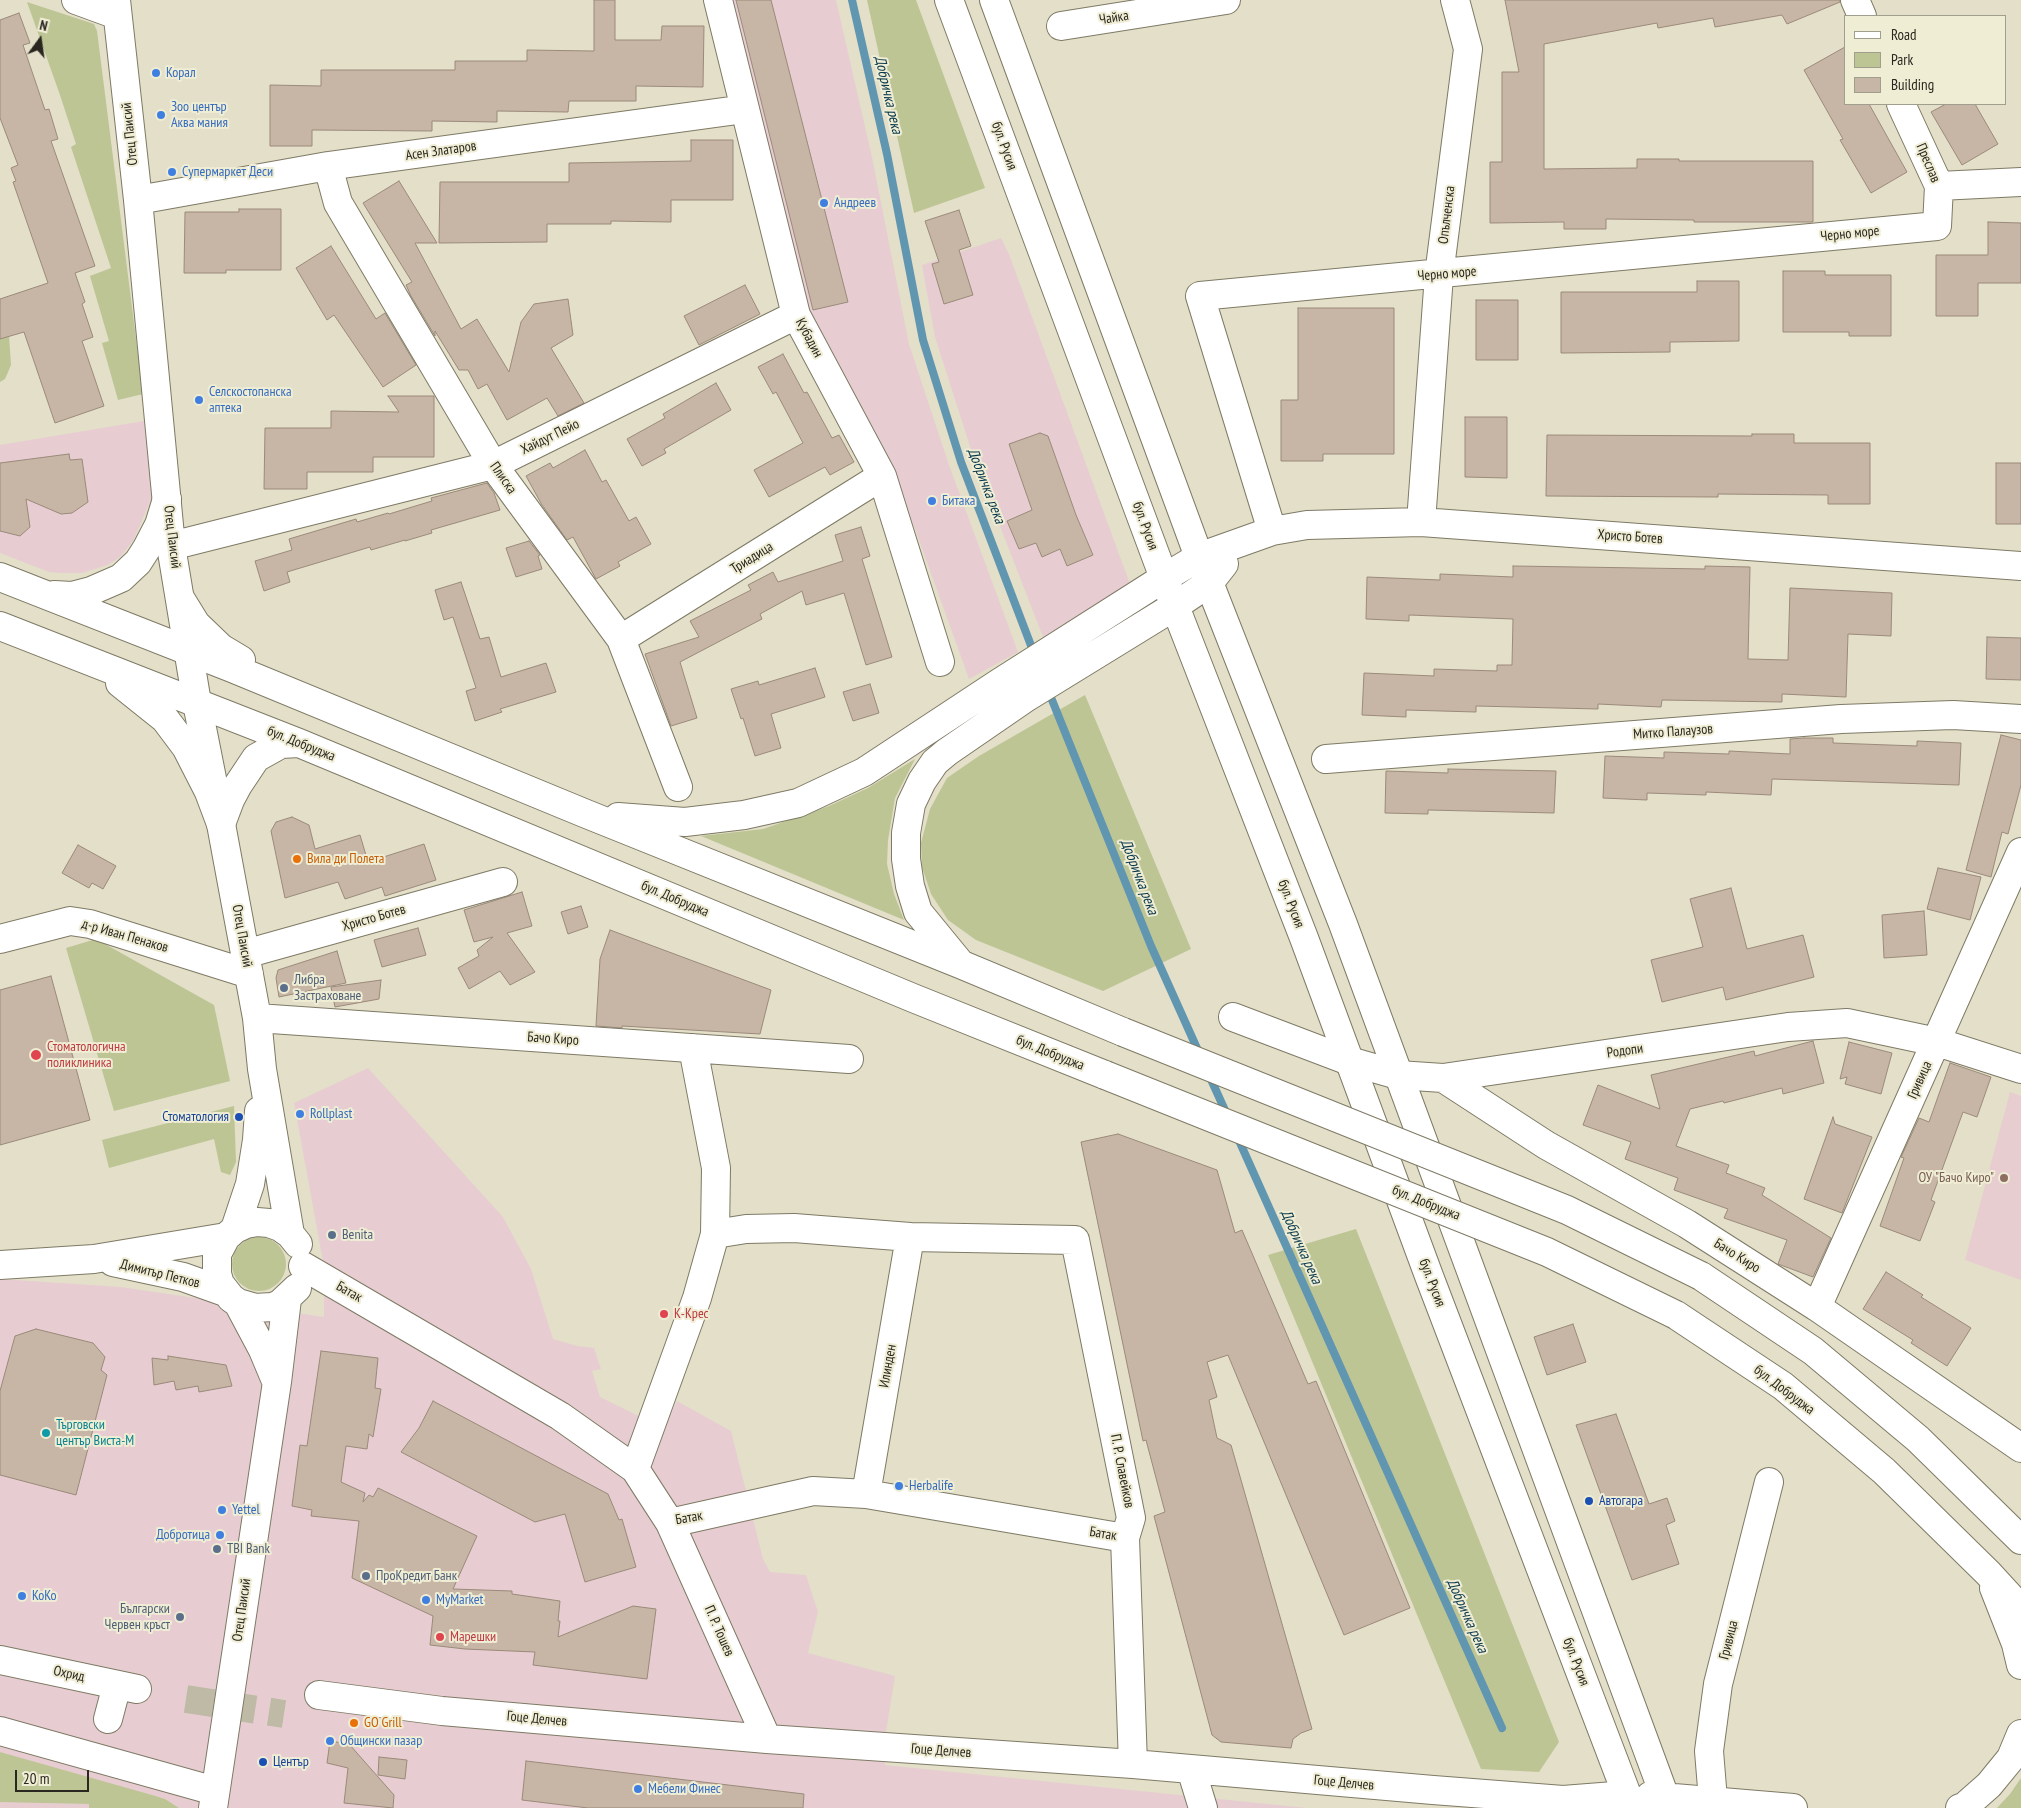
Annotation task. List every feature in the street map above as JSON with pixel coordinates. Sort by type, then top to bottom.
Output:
[{"type":"street","points":[[76,0],[116,7]]},
{"type":"street","name":"Кубадин","points":[[718,0],[796,315],[882,476],[940,662]]},
{"type":"street","name":"бул. Русия","points":[[949,0],[1164,578],[1350,1061],[1429,1276],[1629,1802]]},
{"type":"street","points":[[994,0],[1199,557],[1342,924],[1668,1802]]},
{"type":"street","name":"Чайка","points":[[1062,26],[1226,0]]},
{"type":"street","name":"Опълченска","points":[[1421,522],[1440,275],[1468,49],[1455,0]]},
{"type":"street","points":[[1855,0],[1862,15]]},
{"type":"street","name":"Отец Паисий","points":[[116,7],[138,200],[171,546],[197,703],[257,1018],[262,1069],[290,1234],[302,1254],[303,1266],[302,1278],[296,1289],[287,1299],[277,1382],[214,1799]]},
{"type":"street","name":"Преслав","points":[[1901,105],[1939,186],[1937,226]]},
{"type":"street","name":"Асен Златаров","points":[[138,200],[328,166],[745,109]]},
{"type":"street","name":"Плиска","points":[[328,166],[338,203],[493,465],[621,639],[678,787]]},
{"type":"street","points":[[1939,186],[2021,182]]},
{"type":"street","name":"Черно море","points":[[1272,531],[1200,296],[1440,275],[1937,226]]},
{"type":"street","name":"Хайдут Пейо","points":[[171,546],[493,465],[796,315]]},
{"type":"street","name":"Триадица","points":[[621,639],[882,476]]},
{"type":"street","points":[[45,595],[72,596],[91,591],[121,578],[138,562],[147,548],[158,525],[167,498]]},
{"type":"street","name":"Христо Ботев","points":[[584,813],[685,822],[744,816],[798,803],[864,772],[1014,673],[1199,557],[1272,531],[1307,525],[1421,522],[2021,566]]},
{"type":"street","points":[[960,964],[918,912],[910,886],[906,859],[906,833],[911,804],[922,781],[935,762],[947,752],[1027,697],[1209,583],[1241,543]]},
{"type":"street","points":[[0,577],[312,701],[1123,1032],[1568,1210],[1701,1276],[1813,1351],[1918,1439],[2021,1540]]},
{"type":"street","points":[[180,598],[196,624],[221,648],[312,701]]},
{"type":"street","name":"бул. Добруджа","points":[[0,626],[299,743],[913,998],[1548,1252],[1676,1315],[1782,1386],[1884,1471],[1988,1573],[2021,1609]]},
{"type":"street","points":[[1108,647],[1136,638],[1160,636],[1170,637],[1194,655]]},
{"type":"street","points":[[60,650],[123,684],[165,719],[186,747],[209,792],[221,824]]},
{"type":"street","name":"Митко Палаузов","points":[[1326,759],[1841,719],[1953,715],[2021,719]]},
{"type":"street","points":[[221,824],[238,785],[256,758],[281,744],[299,743]]},
{"type":"street","name":"Гривица","points":[[1817,1306],[2021,852]]},
{"type":"street","name":"Христо Ботев","points":[[247,964],[503,882]]},
{"type":"street","name":"д-р Иван Пенаков","points":[[0,939],[70,921],[90,924],[247,964]]},
{"type":"street","name":"Родопи","points":[[1233,1017],[1350,1061],[1398,1075],[1443,1078],[1788,1027],[1846,1023],[1937,1042],[2021,1069]]},
{"type":"street","name":"Бачо Киро","points":[[257,1018],[849,1059]]},
{"type":"street","points":[[635,1469],[697,1298],[715,1234],[716,1168],[693,1048]]},
{"type":"street","name":"Отец Паисий","points":[[262,1069],[257,1140],[250,1184],[231,1233],[220,1246],[216,1264],[217,1274],[263,1350],[277,1382]]},
{"type":"street","name":"Бачо Киро","points":[[1443,1078],[1546,1145],[1687,1224],[1817,1306],[2021,1448]]},
{"type":"street","points":[[231,1233],[252,1223],[269,1223],[280,1227],[290,1234]]},
{"type":"street","points":[[715,1234],[746,1228],[794,1228],[910,1237]]},
{"type":"street","name":"Димитър Петков","points":[[0,1265],[94,1259],[231,1233]]},
{"type":"street","name":"П. Р. Славейков","points":[[910,1237],[1075,1240],[1131,1518],[1125,1538],[1133,1764]]},
{"type":"street","name":"Илинден","points":[[866,1494],[910,1237]]},
{"type":"street","name":"Димитър Петков","points":[[94,1259],[183,1277],[232,1298]]},
{"type":"street","name":"Батак","points":[[303,1266],[560,1416],[635,1469],[670,1522],[813,1491],[866,1494],[1125,1538]]},
{"type":"street","points":[[232,1298],[255,1308],[280,1304],[287,1299]]},
{"type":"street","name":"Гривица","points":[[1713,1800],[1709,1750],[1718,1684],[1769,1482]]},
{"type":"street","name":"П. Р. Тошев","points":[[670,1522],[767,1739]]},
{"type":"street","points":[[1988,1573],[2016,1644],[2021,1665]]},
{"type":"street","name":"Охрид","points":[[0,1660],[127,1687],[108,1723],[99,1758]]},
{"type":"street","name":"Гоце Делчев","points":[[319,1695],[442,1711],[767,1739],[1133,1764],[1563,1800],[1668,1802],[1713,1800],[1793,1808]]},
{"type":"street","points":[[0,1731],[99,1758],[214,1799]]},
{"type":"street","points":[[1960,1808],[1964,1807],[1989,1785],[2011,1758],[2021,1734]]},
{"type":"street","points":[[1191,1769],[1203,1808]]},
{"type":"street","name":"Гоце Делчев","points":[[1563,1800],[1594,1808]]},
{"type":"shaded area","points":[[728,0],[836,0],[872,157],[909,344],[949,465],[1018,652],[969,679],[915,529],[891,473],[805,313]]},
{"type":"shaded area","points":[[1001,238],[1009,254],[1130,584],[1043,637],[974,459],[935,337],[922,265]]},
{"type":"shaded area","points":[[144,421],[153,495],[133,541],[120,557],[108,565],[82,573],[60,573],[49,572],[0,553],[0,445]]},
{"type":"shaded area","points":[[368,1068],[503,1217],[531,1269],[553,1339],[577,1346],[594,1348],[601,1369],[592,1371],[600,1397],[663,1428],[677,1401],[731,1431],[763,1559],[770,1572],[806,1575],[818,1612],[808,1653],[895,1676],[886,1732],[885,1765],[1307,1808],[0,1808],[0,1279],[121,1287],[324,1317],[324,1267],[294,1103]]},
{"type":"shaded area","name":"ОУ \"Бачо Киро\"","points":[[2010,1092],[2021,1096],[2021,1280],[1965,1260]]},
{"type":"shaded area","points":[[0,1802],[90,1804],[89,1808],[0,1808]]},
{"type":"green space","points":[[867,0],[916,0],[985,188],[914,213]]},
{"type":"green space","points":[[27,2],[94,24],[97,31],[143,394],[118,400],[102,343],[109,341],[90,276],[111,268],[71,147],[76,144]]},
{"type":"green space","points":[[9,336],[11,365],[5,379],[0,382],[0,339]]},
{"type":"green space","points":[[1085,695],[1191,949],[1103,991],[976,940],[948,920],[931,894],[922,867],[921,843],[930,809],[947,778],[979,756]]},
{"type":"green space","points":[[915,759],[895,798],[888,840],[887,864],[894,894],[904,920],[701,836],[763,829],[829,806],[868,788]]},
{"type":"green space","points":[[96,939],[214,1005],[230,1081],[114,1111],[66,948]]},
{"type":"green space","points":[[234,1106],[236,1162],[230,1175],[221,1172],[214,1139],[109,1168],[102,1140]]},
{"type":"green space","points":[[1356,1229],[1559,1742],[1539,1772],[1481,1769],[1268,1255]]},
{"type":"green space","points":[[254,1237],[264,1237],[274,1241],[282,1249],[286,1264],[282,1279],[274,1287],[264,1291],[254,1291],[244,1287],[236,1279],[232,1269],[232,1259],[236,1249],[244,1241]]},
{"type":"green space","points":[[0,1752],[165,1799],[179,1808],[89,1808],[89,1804],[0,1802]]},
{"type":"green space","points":[[2021,1778],[2021,1808],[1997,1808],[2010,1794]]},
{"type":"building","points":[[594,0],[615,0],[615,40],[661,40],[662,26],[704,26],[703,87],[636,86],[636,101],[569,101],[568,112],[497,111],[497,122],[432,121],[432,131],[312,130],[312,146],[270,146],[270,85],[321,86],[321,70],[455,70],[455,61],[527,61],[527,50],[594,51]]},
{"type":"building","points":[[736,0],[771,0],[848,302],[813,310]]},
{"type":"building","points":[[1505,0],[1840,0],[1840,2],[1787,24],[1782,15],[1715,27],[1713,18],[1658,28],[1657,23],[1544,44],[1544,169],[1637,168],[1637,159],[1679,159],[1679,161],[1813,161],[1813,222],[1694,222],[1694,220],[1606,219],[1606,229],[1564,229],[1564,222],[1490,223],[1490,162],[1502,162],[1502,72],[1519,72]]},
{"type":"building","points":[[19,13],[30,43],[23,45],[45,110],[49,109],[58,139],[51,141],[95,266],[75,273],[85,302],[82,304],[93,337],[82,341],[104,406],[55,423],[24,332],[0,339],[0,299],[48,283],[13,182],[16,181],[11,168],[18,165],[0,118],[0,20]]},
{"type":"building","points":[[1844,48],[1844,105],[1870,105],[1907,172],[1871,193],[1840,140],[1843,139],[1804,70]]},
{"type":"building","points":[[1944,105],[1976,105],[1998,144],[1962,165],[1931,112]]},
{"type":"building","points":[[691,140],[733,140],[733,200],[671,200],[671,222],[611,221],[611,224],[547,224],[547,242],[439,243],[440,182],[569,182],[569,163],[691,161]]},
{"type":"building","points":[[399,181],[437,243],[415,243],[461,329],[477,319],[509,372],[521,322],[534,304],[568,299],[573,335],[551,348],[584,403],[558,416],[547,398],[507,420],[487,384],[478,389],[468,370],[459,370],[435,331],[435,336],[411,296],[406,285],[412,282],[363,203]]},
{"type":"building","points":[[239,209],[281,209],[281,270],[226,270],[226,273],[184,273],[185,212],[239,212]]},
{"type":"building","points":[[959,210],[971,246],[959,250],[973,295],[944,304],[932,264],[939,262],[925,221]]},
{"type":"building","points":[[1988,222],[2021,223],[2021,283],[1978,283],[1978,316],[1936,316],[1936,255],[1988,255]]},
{"type":"building","points":[[331,246],[376,319],[385,313],[416,365],[383,387],[334,315],[327,320],[296,268]]},
{"type":"building","points":[[1783,271],[1825,271],[1825,275],[1891,275],[1891,336],[1849,336],[1849,332],[1783,332]]},
{"type":"building","points":[[1697,281],[1739,281],[1739,341],[1670,342],[1670,352],[1561,353],[1561,292],[1697,292]]},
{"type":"building","points":[[745,285],[760,314],[699,345],[684,316]]},
{"type":"building","points":[[1476,300],[1518,300],[1518,360],[1476,360]]},
{"type":"building","points":[[1298,308],[1394,308],[1394,454],[1323,454],[1323,461],[1281,461],[1281,400],[1298,400]]},
{"type":"building","points":[[783,354],[804,393],[807,392],[832,438],[839,435],[854,462],[830,475],[825,467],[769,497],[754,470],[803,443],[776,392],[773,394],[758,367]]},
{"type":"building","points":[[716,383],[731,410],[664,449],[666,453],[642,466],[627,439],[665,418],[663,414]]},
{"type":"building","points":[[388,396],[434,396],[434,457],[373,457],[373,472],[307,472],[307,489],[264,489],[265,428],[331,428],[331,411],[399,412]]},
{"type":"building","points":[[1465,417],[1507,417],[1507,478],[1465,477]]},
{"type":"building","points":[[1040,433],[1048,436],[1076,515],[1093,555],[1067,566],[1060,549],[1042,557],[1036,543],[1019,549],[1007,521],[1032,510],[1009,444]]},
{"type":"building","points":[[1752,434],[1794,434],[1794,443],[1870,443],[1870,504],[1828,504],[1828,495],[1718,494],[1718,497],[1546,496],[1547,435],[1752,436]]},
{"type":"building","points":[[585,450],[602,482],[606,480],[629,521],[636,517],[651,544],[618,562],[620,566],[596,579],[573,537],[567,540],[542,505],[526,476],[550,463],[553,468]]},
{"type":"building","points":[[69,454],[70,460],[82,459],[88,502],[72,513],[61,514],[26,499],[30,527],[20,536],[0,531],[0,463]]},
{"type":"building","points":[[1996,463],[2021,463],[2021,524],[1996,524]]},
{"type":"building","points":[[487,483],[494,493],[500,510],[431,530],[432,533],[405,541],[371,550],[370,547],[287,572],[290,582],[264,591],[255,561],[292,550],[289,539],[356,519],[357,522],[389,514],[432,501],[431,498]]},
{"type":"building","points":[[861,527],[870,556],[862,559],[892,657],[866,665],[844,593],[806,605],[802,591],[760,614],[762,619],[680,662],[697,718],[671,726],[645,654],[699,637],[690,621],[751,590],[748,585],[773,572],[778,582],[843,561],[835,535]]},
{"type":"building","points":[[529,541],[540,555],[538,556],[542,569],[516,577],[506,548]]},
{"type":"building","points":[[1513,566],[1705,569],[1705,566],[1750,567],[1748,659],[1788,660],[1790,588],[1892,593],[1891,636],[1848,634],[1846,697],[1782,694],[1782,702],[1662,700],[1661,707],[1598,704],[1598,709],[1476,706],[1476,712],[1406,710],[1406,717],[1362,715],[1364,673],[1434,676],[1434,669],[1497,671],[1497,665],[1512,665],[1513,619],[1409,615],[1409,621],[1366,619],[1367,577],[1440,580],[1440,574],[1513,577]]},
{"type":"building","points":[[461,582],[480,639],[489,637],[501,677],[546,663],[556,692],[500,709],[502,712],[475,721],[466,691],[476,688],[453,617],[444,620],[435,590]]},
{"type":"building","points":[[1987,637],[2021,638],[2021,680],[1986,679]]},
{"type":"building","points":[[815,668],[825,697],[771,714],[781,748],[755,756],[743,718],[741,719],[731,689],[758,681],[759,685]]},
{"type":"building","points":[[870,684],[879,713],[853,721],[843,692]]},
{"type":"building","points":[[2001,735],[2021,740],[2021,785],[2008,834],[2002,832],[1991,877],[1966,870]]},
{"type":"building","points":[[1833,738],[1833,743],[1917,746],[1917,741],[1961,743],[1959,785],[1772,779],[1771,795],[1706,792],[1706,795],[1647,793],[1647,800],[1603,798],[1605,756],[1664,758],[1664,752],[1729,754],[1729,751],[1790,754],[1790,739]]},
{"type":"building","points":[[1448,769],[1556,771],[1554,813],[1428,810],[1428,814],[1385,813],[1386,771],[1448,773]]},
{"type":"building","points":[[292,817],[309,825],[315,849],[360,835],[368,862],[424,844],[436,880],[385,896],[382,887],[345,899],[338,882],[285,898],[271,831],[276,822]]},
{"type":"building","points":[[78,845],[116,866],[103,889],[92,883],[89,888],[62,873]]},
{"type":"building","points":[[1938,868],[1981,877],[1970,920],[1927,909]]},
{"type":"building","points":[[1731,888],[1747,949],[1803,935],[1814,977],[1726,1000],[1723,987],[1662,1002],[1651,960],[1703,947],[1690,899]]},
{"type":"building","points":[[522,892],[532,926],[507,933],[535,972],[510,985],[500,971],[469,989],[458,968],[479,956],[477,950],[493,937],[474,942],[464,910]]},
{"type":"building","points":[[581,906],[588,927],[568,934],[561,912]]},
{"type":"building","points":[[1924,911],[1927,955],[1884,958],[1882,915]]},
{"type":"building","points":[[418,928],[426,955],[382,967],[374,940]]},
{"type":"building","points":[[610,930],[771,990],[760,1034],[596,1026],[600,959]]},
{"type":"building","points":[[337,951],[346,983],[279,997],[276,978],[278,970]]},
{"type":"building","name":"Стоматологична поликлиника","points":[[51,976],[90,1120],[0,1145],[0,990]]},
{"type":"building","points":[[381,980],[379,999],[335,1007],[331,987]]},
{"type":"building","points":[[1813,1041],[1824,1083],[1783,1094],[1782,1088],[1724,1103],[1723,1101],[1690,1109],[1676,1146],[1729,1165],[1726,1173],[1765,1188],[1762,1195],[1831,1238],[1813,1277],[1778,1264],[1787,1240],[1724,1218],[1728,1209],[1674,1190],[1678,1178],[1625,1159],[1631,1142],[1583,1125],[1598,1085],[1660,1109],[1651,1075],[1754,1051],[1755,1056]]},
{"type":"building","points":[[1849,1042],[1892,1053],[1881,1094],[1845,1084],[1847,1077],[1840,1079]]},
{"type":"building","points":[[1950,1063],[1991,1077],[1977,1117],[1963,1112],[1931,1200],[1935,1202],[1920,1241],[1880,1226],[1904,1158],[1901,1157],[1919,1118],[1929,1122]]},
{"type":"building","points":[[1833,1117],[1835,1124],[1872,1137],[1842,1213],[1804,1199]]},
{"type":"building","points":[[1118,1134],[1217,1170],[1235,1233],[1242,1230],[1308,1384],[1316,1381],[1410,1608],[1344,1635],[1228,1355],[1207,1362],[1217,1397],[1209,1400],[1217,1438],[1231,1445],[1312,1729],[1301,1733],[1293,1739],[1291,1748],[1221,1742],[1212,1735],[1154,1516],[1165,1512],[1146,1440],[1143,1441],[1081,1142]]},
{"type":"building","points":[[1886,1272],[1923,1295],[1921,1297],[1971,1328],[1947,1366],[1911,1343],[1913,1340],[1863,1309]]},
{"type":"building","points":[[1573,1324],[1586,1362],[1547,1375],[1534,1337]]},
{"type":"building","name":"Търговски център Виста-М","points":[[36,1329],[93,1343],[105,1357],[101,1370],[107,1375],[76,1495],[0,1475],[0,1391],[15,1336]]},
{"type":"building","points":[[321,1351],[378,1358],[375,1388],[381,1389],[373,1437],[369,1434],[367,1449],[346,1446],[341,1482],[365,1493],[363,1502],[369,1495],[373,1497],[378,1488],[477,1536],[453,1589],[512,1591],[512,1594],[560,1601],[558,1637],[633,1606],[656,1609],[647,1679],[533,1665],[535,1652],[465,1649],[430,1645],[433,1616],[352,1578],[359,1521],[311,1516],[312,1510],[292,1506],[300,1445],[307,1446]]},
{"type":"building","points":[[168,1356],[226,1365],[232,1386],[199,1392],[198,1386],[176,1390],[174,1381],[154,1385],[152,1358],[168,1360]]},
{"type":"building","points":[[433,1401],[608,1494],[619,1520],[622,1519],[636,1567],[585,1582],[565,1514],[535,1522],[401,1452],[419,1428]]},
{"type":"building","points":[[1616,1414],[1649,1504],[1667,1498],[1675,1521],[1666,1525],[1679,1564],[1632,1580],[1576,1425]]},
{"type":"building","points":[[330,1741],[349,1744],[394,1795],[393,1808],[344,1803],[348,1768],[327,1763]]},
{"type":"building","points":[[379,1757],[407,1760],[405,1779],[378,1775]]},
{"type":"building","points":[[526,1761],[804,1794],[803,1808],[588,1808],[522,1800]]},
{"type":"waterway","name":"Добричка река","points":[[852,0],[887,154],[923,340],[961,462],[1035,656]]},
{"type":"waterway","name":"Добричка река","points":[[1048,690],[1151,946],[1200,1055]]},
{"type":"waterway","name":"Добричка река","points":[[1209,1075],[1228,1117]]},
{"type":"waterway","name":"Добричка река","points":[[1237,1136],[1502,1728]]},
{"type":"tunnel","points":[[186,1699],[284,1714]]},
{"type":"place","name":"Корал","points":[[156,73]]},
{"type":"place","name":"Зоо център Аква мания","points":[[161,115]]},
{"type":"place","name":"Супермаркет Деси","points":[[172,172]]},
{"type":"place","name":"Андреев","points":[[824,203]]},
{"type":"place","name":"Селскостопанска аптека","points":[[199,400]]},
{"type":"place","name":"Битака","points":[[932,501]]},
{"type":"place","name":"Вила ди Полета","points":[[297,859]]},
{"type":"place","name":"Либра Застраховане","points":[[284,988]]},
{"type":"place","name":"Стоматологична поликлиника","points":[[36,1055]]},
{"type":"place","name":"Rollplast","points":[[300,1114]]},
{"type":"place","name":"Стоматология","points":[[239,1117]]},
{"type":"place","name":"ОУ \"Бачо Киро\"","points":[[2004,1178]]},
{"type":"place","name":"Benita","points":[[332,1235]]},
{"type":"place","name":"К-Крес","points":[[664,1314]]},
{"type":"place","name":"Търговски център Виста-М","points":[[46,1433]]},
{"type":"place","name":"Herbalife","points":[[899,1486]]},
{"type":"place","name":"Aвтогара","points":[[1589,1501]]},
{"type":"place","name":"Yettel","points":[[222,1510]]},
{"type":"place","name":"Добротица","points":[[220,1535]]},
{"type":"place","name":"TBI Bank","points":[[217,1549]]},
{"type":"place","name":"ПроКредит Банк","points":[[366,1576]]},
{"type":"place","name":"КоКо","points":[[22,1596]]},
{"type":"place","name":"MyMarket","points":[[426,1600]]},
{"type":"place","name":"Български Червен кръст","points":[[180,1617]]},
{"type":"place","name":"Марешки","points":[[440,1637]]},
{"type":"place","name":"GO Grill","points":[[354,1723]]},
{"type":"place","name":"Общински пазар","points":[[330,1741]]},
{"type":"place","name":"Център","points":[[263,1762]]},
{"type":"place","name":"Мебели Финес","points":[[638,1789]]}]
